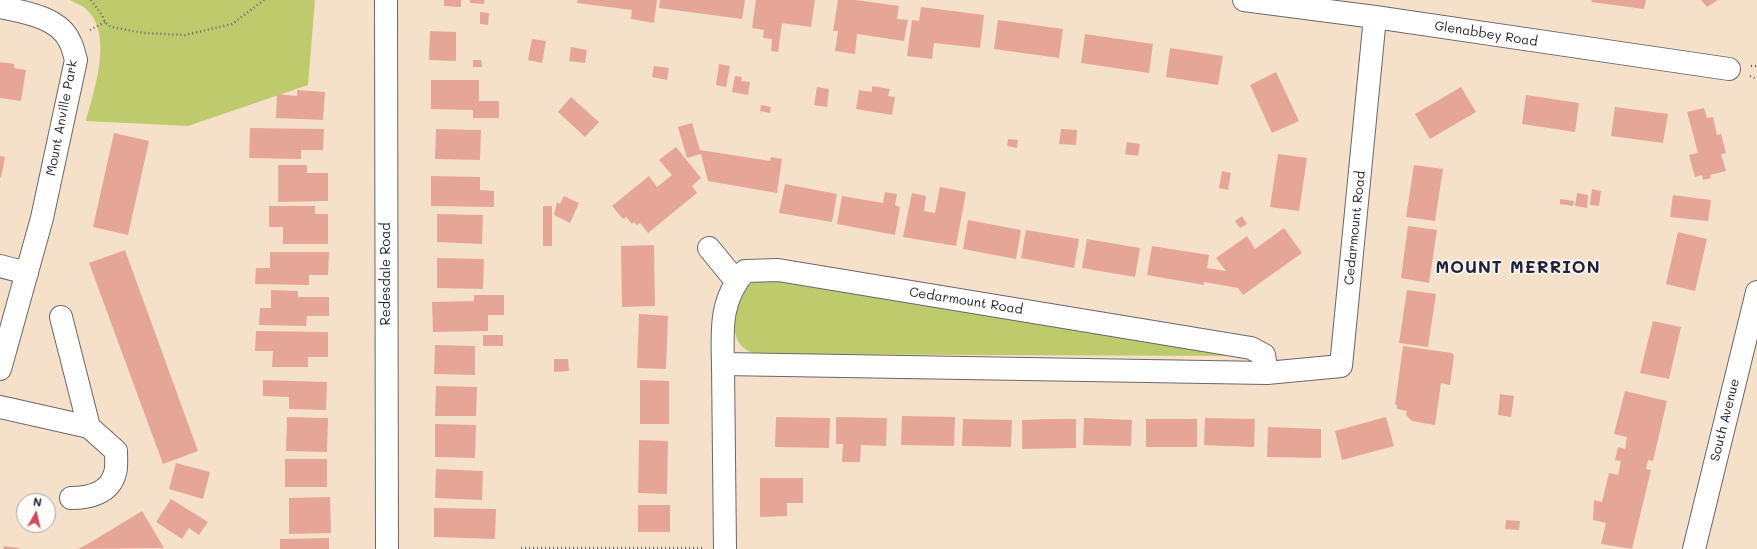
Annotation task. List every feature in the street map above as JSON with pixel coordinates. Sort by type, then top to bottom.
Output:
[{"type":"street","name":"Redesdale Road","points":[[386,0],[386,549]]},
{"type":"street","name":"Glenabbey Road","points":[[1244,0],[1375,16],[1729,69]]},
{"type":"street","name":"Mount Anville Park","points":[[0,7],[26,13],[55,24],[70,40],[76,60],[42,218],[0,368]]},
{"type":"street","name":"Cedarmount Road","points":[[723,364],[1267,373],[1341,366],[1375,16]]},
{"type":"street","points":[[709,248],[736,281],[725,304],[722,342],[725,548]]},
{"type":"street","points":[[0,266],[27,273]]},
{"type":"street","name":"Cedarmount Road","points":[[736,281],[745,271],[778,270],[1252,348],[1264,355],[1267,373]]},
{"type":"street","name":"South Avenue","points":[[1694,549],[1757,292]]},
{"type":"street","points":[[61,316],[89,427]]},
{"type":"street","points":[[0,408],[89,427],[116,451],[115,474],[105,490],[88,498],[71,498]]},
{"type":"path","points":[[91,0],[102,15],[105,22],[112,27],[144,33],[185,35],[232,24],[264,0]]},
{"type":"path","points":[[521,548],[725,548]]},
{"type":"green space","points":[[70,0],[315,0],[308,85],[188,126],[86,121],[100,63],[99,33],[94,20],[86,9]]},
{"type":"green space","points":[[777,276],[1237,351],[1230,356],[755,354],[744,348],[739,343],[736,336],[734,318],[737,301],[748,285],[760,280]]},
{"type":"building","points":[[444,0],[461,0],[461,7],[444,6]]},
{"type":"building","points":[[470,0],[484,0],[484,4],[470,3]]},
{"type":"building","points":[[578,0],[657,0],[654,23],[631,19],[632,10],[577,3]]},
{"type":"building","points":[[660,0],[745,0],[742,19],[659,8]]},
{"type":"building","points":[[756,0],[815,0],[811,27],[782,23],[778,52],[771,51],[772,39],[763,38],[764,30],[752,28]]},
{"type":"building","points":[[838,0],[856,0],[899,6],[897,19],[908,20],[904,41],[857,34],[855,54],[835,51],[838,31],[833,31]]},
{"type":"building","points":[[1592,0],[1646,0],[1644,9],[1591,2]]},
{"type":"building","points":[[1701,0],[1718,0],[1707,7]]},
{"type":"building","points":[[921,7],[984,15],[980,48],[934,43],[932,59],[907,56],[912,20],[919,21]]},
{"type":"building","points":[[480,12],[489,13],[488,25],[480,24]]},
{"type":"building","points":[[998,20],[1063,29],[1059,58],[994,49]]},
{"type":"building","points":[[430,31],[456,32],[456,61],[429,60]]},
{"type":"building","points":[[1085,34],[1153,44],[1149,73],[1081,63]]},
{"type":"building","points":[[532,39],[546,41],[542,63],[528,60]]},
{"type":"building","points":[[571,47],[587,50],[585,63],[569,61]]},
{"type":"building","points":[[1170,48],[1223,56],[1218,85],[1166,77]]},
{"type":"building","points":[[473,60],[481,60],[482,67],[473,67]]},
{"type":"building","points":[[0,62],[14,64],[14,68],[26,70],[21,101],[0,98]]},
{"type":"building","points":[[719,64],[730,66],[726,87],[716,85]]},
{"type":"building","points":[[654,66],[669,68],[667,80],[652,77]]},
{"type":"building","points":[[1276,72],[1299,121],[1272,133],[1250,85]]},
{"type":"building","points":[[735,76],[742,77],[741,81],[750,82],[748,95],[732,92]]},
{"type":"building","points":[[431,80],[479,80],[479,101],[499,101],[499,118],[473,118],[473,110],[431,109]]},
{"type":"building","points":[[872,86],[890,89],[888,96],[895,97],[892,115],[856,109],[859,90],[872,92]]},
{"type":"building","points":[[817,87],[829,89],[827,107],[814,105]]},
{"type":"building","points":[[1461,87],[1476,112],[1430,139],[1415,114]]},
{"type":"building","points":[[297,90],[325,92],[323,120],[276,118],[277,94],[297,96]]},
{"type":"building","points":[[1526,95],[1579,103],[1575,132],[1522,124]]},
{"type":"building","points":[[571,97],[599,122],[585,137],[558,112]]},
{"type":"building","points":[[761,105],[771,107],[770,113],[760,111]]},
{"type":"building","points":[[1615,107],[1668,114],[1663,143],[1611,136]]},
{"type":"building","points":[[1704,108],[1707,118],[1713,117],[1717,135],[1721,134],[1726,153],[1721,154],[1726,171],[1710,175],[1711,178],[1703,180],[1702,175],[1695,177],[1689,155],[1698,153],[1687,112]]},
{"type":"building","points":[[692,123],[700,150],[770,161],[771,157],[782,159],[777,193],[708,181],[701,154],[687,158],[678,127]]},
{"type":"building","points":[[250,128],[324,129],[323,150],[301,150],[301,159],[249,158]]},
{"type":"building","points":[[436,129],[481,130],[480,160],[435,159]]},
{"type":"building","points":[[1061,129],[1077,130],[1076,145],[1059,144]]},
{"type":"building","points":[[114,133],[149,141],[128,235],[93,227]]},
{"type":"building","points":[[1008,139],[1018,140],[1017,148],[1007,146]]},
{"type":"building","points":[[1127,142],[1140,144],[1138,156],[1125,154]]},
{"type":"building","points":[[676,147],[701,178],[692,186],[697,193],[648,233],[640,223],[637,225],[634,222],[632,224],[626,217],[623,219],[612,206],[649,176],[657,187],[672,175],[659,160]]},
{"type":"building","points":[[1278,154],[1307,158],[1299,211],[1270,207]]},
{"type":"building","points":[[0,156],[5,157],[1,178],[0,177]]},
{"type":"building","points":[[278,165],[307,165],[307,173],[328,173],[328,201],[278,202]]},
{"type":"building","points":[[1414,165],[1443,169],[1435,221],[1406,217]]},
{"type":"building","points":[[1222,171],[1231,173],[1228,190],[1219,188]]},
{"type":"building","points":[[431,176],[480,177],[480,190],[494,191],[494,207],[431,206]]},
{"type":"building","points":[[785,184],[837,194],[832,222],[779,213]]},
{"type":"building","points":[[940,187],[966,192],[956,246],[903,237],[912,193],[926,196],[924,211],[935,213]]},
{"type":"building","points":[[1592,189],[1601,191],[1599,206],[1590,205]]},
{"type":"building","points":[[885,192],[897,194],[895,205],[900,207],[895,235],[837,224],[842,196],[883,203]]},
{"type":"building","points":[[1577,193],[1588,195],[1587,208],[1575,206]]},
{"type":"building","points":[[1673,195],[1711,200],[1708,221],[1670,217]]},
{"type":"building","points":[[564,196],[579,203],[570,223],[554,215],[557,202],[560,204]]},
{"type":"building","points":[[1560,199],[1574,201],[1573,206],[1560,204]]},
{"type":"building","points":[[269,206],[315,206],[315,214],[328,214],[328,244],[283,244],[283,227],[269,227]]},
{"type":"building","points":[[543,206],[552,206],[552,246],[543,246]]},
{"type":"building","points":[[437,214],[483,215],[482,244],[437,242]]},
{"type":"building","points":[[1242,216],[1247,224],[1240,228],[1235,221]]},
{"type":"building","points":[[968,220],[1021,230],[1016,259],[963,249]]},
{"type":"building","points":[[1408,226],[1437,230],[1429,283],[1401,278]]},
{"type":"building","points":[[1284,228],[1302,253],[1243,295],[1238,288],[1204,282],[1204,285],[1147,275],[1152,246],[1209,255],[1207,268],[1226,271],[1216,258],[1247,236],[1255,249]]},
{"type":"building","points":[[1026,230],[1079,239],[1074,268],[1021,258]]},
{"type":"building","points":[[1678,232],[1707,239],[1695,291],[1666,284]]},
{"type":"building","points":[[1087,239],[1140,248],[1135,277],[1082,268]]},
{"type":"building","points":[[654,245],[655,306],[622,307],[621,246]]},
{"type":"building","points":[[125,250],[198,451],[163,464],[89,263]]},
{"type":"building","points":[[270,252],[329,252],[328,275],[309,275],[309,285],[255,284],[256,268],[270,268]]},
{"type":"building","points":[[437,258],[484,259],[483,289],[437,288]]},
{"type":"building","points":[[271,290],[298,291],[298,297],[329,297],[329,316],[307,316],[306,326],[259,325],[260,308],[271,308]]},
{"type":"building","points":[[1407,290],[1436,294],[1428,347],[1399,343]]},
{"type":"building","points":[[474,295],[504,295],[504,315],[488,315],[488,331],[433,332],[432,302],[474,301]]},
{"type":"building","points":[[639,314],[668,316],[666,369],[637,368]]},
{"type":"building","points":[[1653,321],[1681,327],[1669,379],[1640,373]]},
{"type":"building","points":[[256,331],[328,332],[328,357],[308,357],[308,367],[272,367],[273,351],[255,351]]},
{"type":"building","points":[[483,335],[503,335],[503,346],[483,346]]},
{"type":"building","points":[[435,345],[475,346],[475,375],[434,374]]},
{"type":"building","points":[[1403,346],[1452,353],[1454,356],[1450,385],[1441,383],[1435,425],[1412,421],[1406,415],[1407,411],[1397,409],[1397,405],[1395,405]]},
{"type":"building","points":[[554,359],[568,359],[569,371],[554,372]]},
{"type":"building","points":[[263,380],[327,382],[326,410],[289,409],[289,397],[263,396]]},
{"type":"building","points":[[640,380],[669,381],[669,424],[640,424]]},
{"type":"building","points":[[436,386],[477,387],[476,416],[435,416]]},
{"type":"building","points":[[1625,391],[1667,401],[1653,461],[1648,460],[1646,469],[1651,470],[1632,549],[1601,544],[1606,523],[1593,520],[1594,500],[1602,502],[1609,473],[1618,475],[1621,461],[1615,460],[1618,447],[1625,449],[1627,437],[1614,434]]},
{"type":"building","points":[[1500,394],[1514,396],[1511,417],[1498,415]]},
{"type":"building","points":[[902,416],[955,417],[954,446],[901,445]]},
{"type":"building","points":[[287,417],[328,418],[327,452],[286,451]]},
{"type":"building","points":[[776,417],[830,418],[829,448],[775,447]]},
{"type":"building","points":[[836,417],[887,418],[886,446],[861,445],[860,462],[842,462],[843,444],[836,444]]},
{"type":"building","points":[[1386,417],[1394,446],[1342,460],[1335,431]]},
{"type":"building","points":[[1084,418],[1132,420],[1131,446],[1083,445]]},
{"type":"building","points":[[1205,418],[1255,419],[1254,447],[1204,445]]},
{"type":"building","points":[[963,419],[1012,420],[1011,447],[962,446]]},
{"type":"building","points":[[1076,419],[1076,448],[1022,449],[1022,420]]},
{"type":"building","points":[[1146,419],[1197,419],[1197,447],[1146,447]]},
{"type":"building","points":[[435,424],[476,425],[475,458],[435,457]]},
{"type":"building","points":[[1268,427],[1321,429],[1321,458],[1267,457]]},
{"type":"building","points":[[639,440],[668,441],[667,494],[638,493]]},
{"type":"building","points":[[285,459],[327,459],[327,487],[285,487]]},
{"type":"building","points":[[176,463],[210,472],[203,499],[169,489]]},
{"type":"building","points":[[436,469],[483,471],[482,500],[435,498]]},
{"type":"building","points":[[760,478],[803,478],[803,503],[787,503],[787,516],[760,517]]},
{"type":"building","points":[[330,497],[331,533],[289,534],[289,498]]},
{"type":"building","points":[[171,499],[208,522],[199,535],[189,528],[182,539],[156,522]]},
{"type":"building","points":[[638,505],[670,505],[670,532],[638,532]]},
{"type":"building","points":[[434,508],[496,509],[495,539],[434,537]]},
{"type":"building","points":[[142,511],[164,548],[78,549],[91,542]]},
{"type":"building","points":[[1506,520],[1520,521],[1519,530],[1505,529]]},
{"type":"building","points":[[329,538],[329,549],[280,549],[280,539]]},
{"type":"building","points":[[4,546],[19,548],[19,549],[3,549]]},
{"type":"district","name":"MOUNT MERRION","points":[[1518,268]]}]
